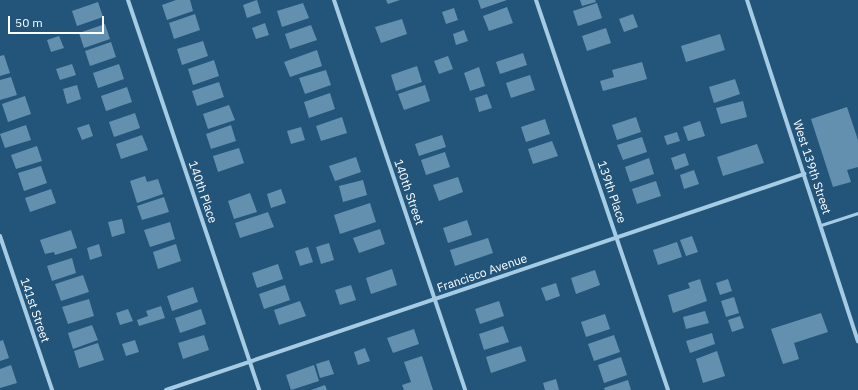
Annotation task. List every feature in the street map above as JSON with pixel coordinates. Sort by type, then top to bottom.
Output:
[{"type":"street","name":"140th Place","points":[[128,0],[259,390]]},
{"type":"street","name":"140th Street","points":[[334,0],[465,390]]},
{"type":"street","name":"139th Place","points":[[536,0],[668,390]]},
{"type":"street","name":"West 139th Street","points":[[747,0],[858,341]]},
{"type":"street","name":"Francisco Avenue","points":[[166,390],[804,174]]},
{"type":"street","name":"141st Street","points":[[0,236],[52,390]]},
{"type":"lane","points":[[821,225],[858,213]]},
{"type":"building","points":[[176,0],[190,0],[193,11],[167,20],[162,5]]},
{"type":"building","points":[[257,0],[261,13],[247,18],[243,5]]},
{"type":"building","points":[[386,0],[400,0],[388,4]]},
{"type":"building","points":[[478,0],[507,0],[481,9]]},
{"type":"building","points":[[580,0],[595,0],[596,2],[582,6]]},
{"type":"building","points":[[98,2],[103,17],[77,26],[72,11]]},
{"type":"building","points":[[303,3],[309,18],[282,27],[277,11]]},
{"type":"building","points":[[597,3],[602,18],[578,26],[573,11]]},
{"type":"building","points":[[507,7],[513,23],[489,31],[483,16]]},
{"type":"building","points":[[454,8],[458,20],[446,24],[442,12]]},
{"type":"building","points":[[195,14],[200,30],[174,39],[169,23]]},
{"type":"building","points":[[633,14],[638,27],[624,32],[619,19]]},
{"type":"building","points":[[402,19],[407,34],[381,43],[375,27]]},
{"type":"building","points":[[265,23],[269,35],[256,39],[252,28]]},
{"type":"building","points":[[105,24],[110,39],[84,48],[79,33]]},
{"type":"building","points":[[311,25],[317,40],[290,49],[285,34]]},
{"type":"building","points":[[606,28],[611,43],[587,51],[582,36]]},
{"type":"building","points":[[464,30],[468,41],[456,45],[453,34]]},
{"type":"building","points":[[720,34],[725,50],[686,62],[681,46]]},
{"type":"building","points":[[59,36],[64,48],[51,52],[47,40]]},
{"type":"building","points":[[203,41],[208,56],[182,65],[177,49]]},
{"type":"building","points":[[111,42],[116,57],[90,66],[85,51]]},
{"type":"building","points":[[317,50],[322,66],[290,77],[284,62]]},
{"type":"building","points":[[523,53],[527,65],[500,74],[496,62]]},
{"type":"building","points":[[4,55],[10,73],[0,76],[0,56]]},
{"type":"building","points":[[448,56],[453,69],[439,74],[434,61]]},
{"type":"building","points":[[214,60],[219,76],[193,85],[188,69]]},
{"type":"building","points":[[642,62],[647,79],[603,91],[600,81],[614,77],[612,70]]},
{"type":"building","points":[[72,64],[76,75],[60,80],[56,69]]},
{"type":"building","points":[[119,64],[124,79],[98,88],[93,73]]},
{"type":"building","points":[[417,66],[422,82],[396,91],[391,75]]},
{"type":"building","points":[[479,67],[485,86],[470,91],[464,73]]},
{"type":"building","points":[[326,70],[331,85],[305,94],[299,78]]},
{"type":"building","points":[[530,75],[535,90],[511,98],[506,83]]},
{"type":"building","points":[[11,77],[17,95],[0,100],[0,80]]},
{"type":"building","points":[[735,79],[740,94],[714,103],[709,87]]},
{"type":"building","points":[[219,82],[224,97],[197,106],[192,91]]},
{"type":"building","points":[[77,85],[81,99],[67,104],[63,89]]},
{"type":"building","points":[[425,85],[430,101],[404,110],[398,94]]},
{"type":"building","points":[[127,87],[132,102],[106,111],[101,96]]},
{"type":"building","points":[[330,93],[335,109],[309,118],[304,102]]},
{"type":"building","points":[[487,94],[492,108],[479,112],[475,98]]},
{"type":"building","points":[[25,96],[31,114],[8,122],[2,104]]},
{"type":"building","points":[[743,101],[747,117],[721,124],[716,108]]},
{"type":"building","points":[[229,105],[235,120],[208,129],[203,114]]},
{"type":"building","points":[[847,107],[858,140],[858,167],[847,170],[851,182],[833,187],[811,119]]},
{"type":"building","points":[[135,113],[140,128],[114,137],[109,122]]},
{"type":"building","points":[[342,117],[347,133],[321,141],[316,126]]},
{"type":"building","points":[[636,117],[641,132],[617,140],[612,125]]},
{"type":"building","points":[[545,119],[550,134],[526,142],[521,127]]},
{"type":"building","points":[[700,121],[705,136],[688,141],[683,127]]},
{"type":"building","points":[[89,124],[93,136],[82,140],[77,128]]},
{"type":"building","points":[[26,125],[31,140],[5,148],[0,134]]},
{"type":"building","points":[[231,125],[236,141],[211,149],[206,134]]},
{"type":"building","points":[[301,127],[305,140],[291,144],[287,131]]},
{"type":"building","points":[[677,132],[680,141],[667,145],[664,136]]},
{"type":"building","points":[[142,135],[148,150],[121,159],[116,144]]},
{"type":"building","points":[[442,135],[446,147],[419,156],[415,144]]},
{"type":"building","points":[[642,137],[647,152],[623,160],[617,145]]},
{"type":"building","points":[[552,141],[558,156],[533,164],[528,149]]},
{"type":"building","points":[[757,144],[764,163],[723,176],[717,157]]},
{"type":"building","points":[[37,146],[42,161],[16,169],[11,155]]},
{"type":"building","points":[[239,148],[244,163],[218,172],[213,156]]},
{"type":"building","points":[[445,152],[450,167],[426,175],[421,160]]},
{"type":"building","points":[[685,153],[689,165],[675,170],[671,158]]},
{"type":"building","points":[[356,157],[361,172],[335,181],[329,166]]},
{"type":"building","points":[[649,158],[654,174],[630,182],[625,167]]},
{"type":"building","points":[[41,166],[47,183],[24,191],[18,173]]},
{"type":"building","points":[[694,170],[699,184],[684,189],[680,175]]},
{"type":"building","points":[[145,176],[147,182],[158,179],[163,194],[137,203],[130,181]]},
{"type":"building","points":[[458,177],[463,192],[439,201],[433,185]]},
{"type":"building","points":[[363,180],[367,195],[343,202],[339,186]]},
{"type":"building","points":[[656,181],[661,196],[637,204],[632,189]]},
{"type":"building","points":[[51,189],[56,203],[30,212],[25,198]]},
{"type":"building","points":[[281,189],[286,203],[271,208],[267,194]]},
{"type":"building","points":[[250,193],[257,212],[234,219],[228,201]]},
{"type":"building","points":[[164,197],[169,212],[142,220],[137,206]]},
{"type":"building","points":[[370,203],[376,222],[340,234],[334,215]]},
{"type":"building","points":[[268,212],[274,227],[240,238],[235,223]]},
{"type":"building","points":[[122,219],[125,233],[112,237],[108,222]]},
{"type":"building","points":[[467,220],[472,235],[448,243],[443,228]]},
{"type":"building","points":[[170,222],[175,239],[150,247],[144,230]]},
{"type":"building","points":[[380,229],[385,244],[359,253],[353,238]]},
{"type":"building","points":[[71,230],[77,248],[55,255],[54,252],[45,254],[40,240]]},
{"type":"building","points":[[692,236],[698,252],[686,256],[680,240]]},
{"type":"building","points":[[488,238],[493,253],[455,266],[450,250]]},
{"type":"building","points":[[677,242],[682,257],[658,265],[653,250]]},
{"type":"building","points":[[329,243],[334,260],[321,264],[316,247]]},
{"type":"building","points":[[99,244],[102,256],[90,260],[87,248]]},
{"type":"building","points":[[176,244],[181,261],[158,269],[153,252]]},
{"type":"building","points":[[308,247],[313,262],[300,266],[295,251]]},
{"type":"building","points":[[72,258],[76,273],[52,281],[47,266]]},
{"type":"building","points":[[278,264],[283,279],[257,288],[252,273]]},
{"type":"building","points":[[392,269],[397,285],[371,294],[366,278]]},
{"type":"building","points":[[595,270],[600,285],[576,294],[571,278]]},
{"type":"building","points":[[83,275],[89,292],[61,301],[55,284]]},
{"type":"building","points":[[700,279],[707,301],[673,313],[668,295],[690,288],[688,283]]},
{"type":"building","points":[[728,279],[732,291],[720,295],[716,283]]},
{"type":"building","points":[[556,283],[560,296],[546,301],[541,288]]},
{"type":"building","points":[[285,285],[290,300],[264,309],[259,294]]},
{"type":"building","points":[[351,285],[356,300],[340,305],[335,290]]},
{"type":"building","points":[[193,287],[198,302],[172,311],[167,296]]},
{"type":"building","points":[[734,297],[739,313],[726,317],[721,301]]},
{"type":"building","points":[[89,299],[94,316],[68,324],[62,307]]},
{"type":"building","points":[[300,301],[306,316],[279,325],[274,310]]},
{"type":"building","points":[[499,301],[504,316],[480,324],[475,309]]},
{"type":"building","points":[[161,306],[165,318],[139,326],[137,320],[148,316],[146,311]]},
{"type":"building","points":[[128,309],[133,321],[120,325],[116,313]]},
{"type":"building","points":[[201,309],[206,324],[180,333],[175,318]]},
{"type":"building","points":[[705,311],[709,323],[686,329],[683,317]]},
{"type":"building","points":[[821,313],[828,332],[794,343],[799,359],[783,364],[771,329]]},
{"type":"building","points":[[605,314],[610,329],[586,337],[581,322]]},
{"type":"building","points":[[740,316],[744,328],[732,332],[728,320]]},
{"type":"building","points":[[92,325],[98,340],[73,349],[68,333]]},
{"type":"building","points":[[503,326],[509,342],[484,350],[479,334]]},
{"type":"building","points":[[414,329],[419,344],[393,353],[387,338]]},
{"type":"building","points":[[712,333],[715,344],[690,353],[686,341]]},
{"type":"building","points":[[204,335],[209,350],[183,359],[178,343]]},
{"type":"building","points":[[614,335],[620,352],[594,361],[588,344]]},
{"type":"building","points":[[3,340],[9,358],[0,361],[0,341]]},
{"type":"building","points":[[135,340],[139,352],[126,356],[122,344]]},
{"type":"building","points":[[98,343],[104,360],[79,368],[74,351]]},
{"type":"building","points":[[521,346],[526,361],[491,373],[486,357]]},
{"type":"building","points":[[365,348],[370,361],[358,365],[354,352]]},
{"type":"building","points":[[717,351],[725,376],[703,383],[696,359]]},
{"type":"building","points":[[422,356],[433,390],[404,390],[402,385],[411,382],[404,362]]},
{"type":"building","points":[[621,357],[627,375],[604,383],[598,365]]},
{"type":"building","points":[[329,360],[334,374],[320,378],[316,364]]},
{"type":"building","points":[[11,365],[17,383],[0,388],[0,369]]},
{"type":"building","points":[[314,365],[319,381],[291,390],[286,375]]},
{"type":"building","points":[[556,379],[559,390],[545,390],[543,383]]},
{"type":"building","points":[[628,380],[631,390],[605,390],[604,388]]},
{"type":"building","points":[[325,385],[327,390],[311,390]]}]
